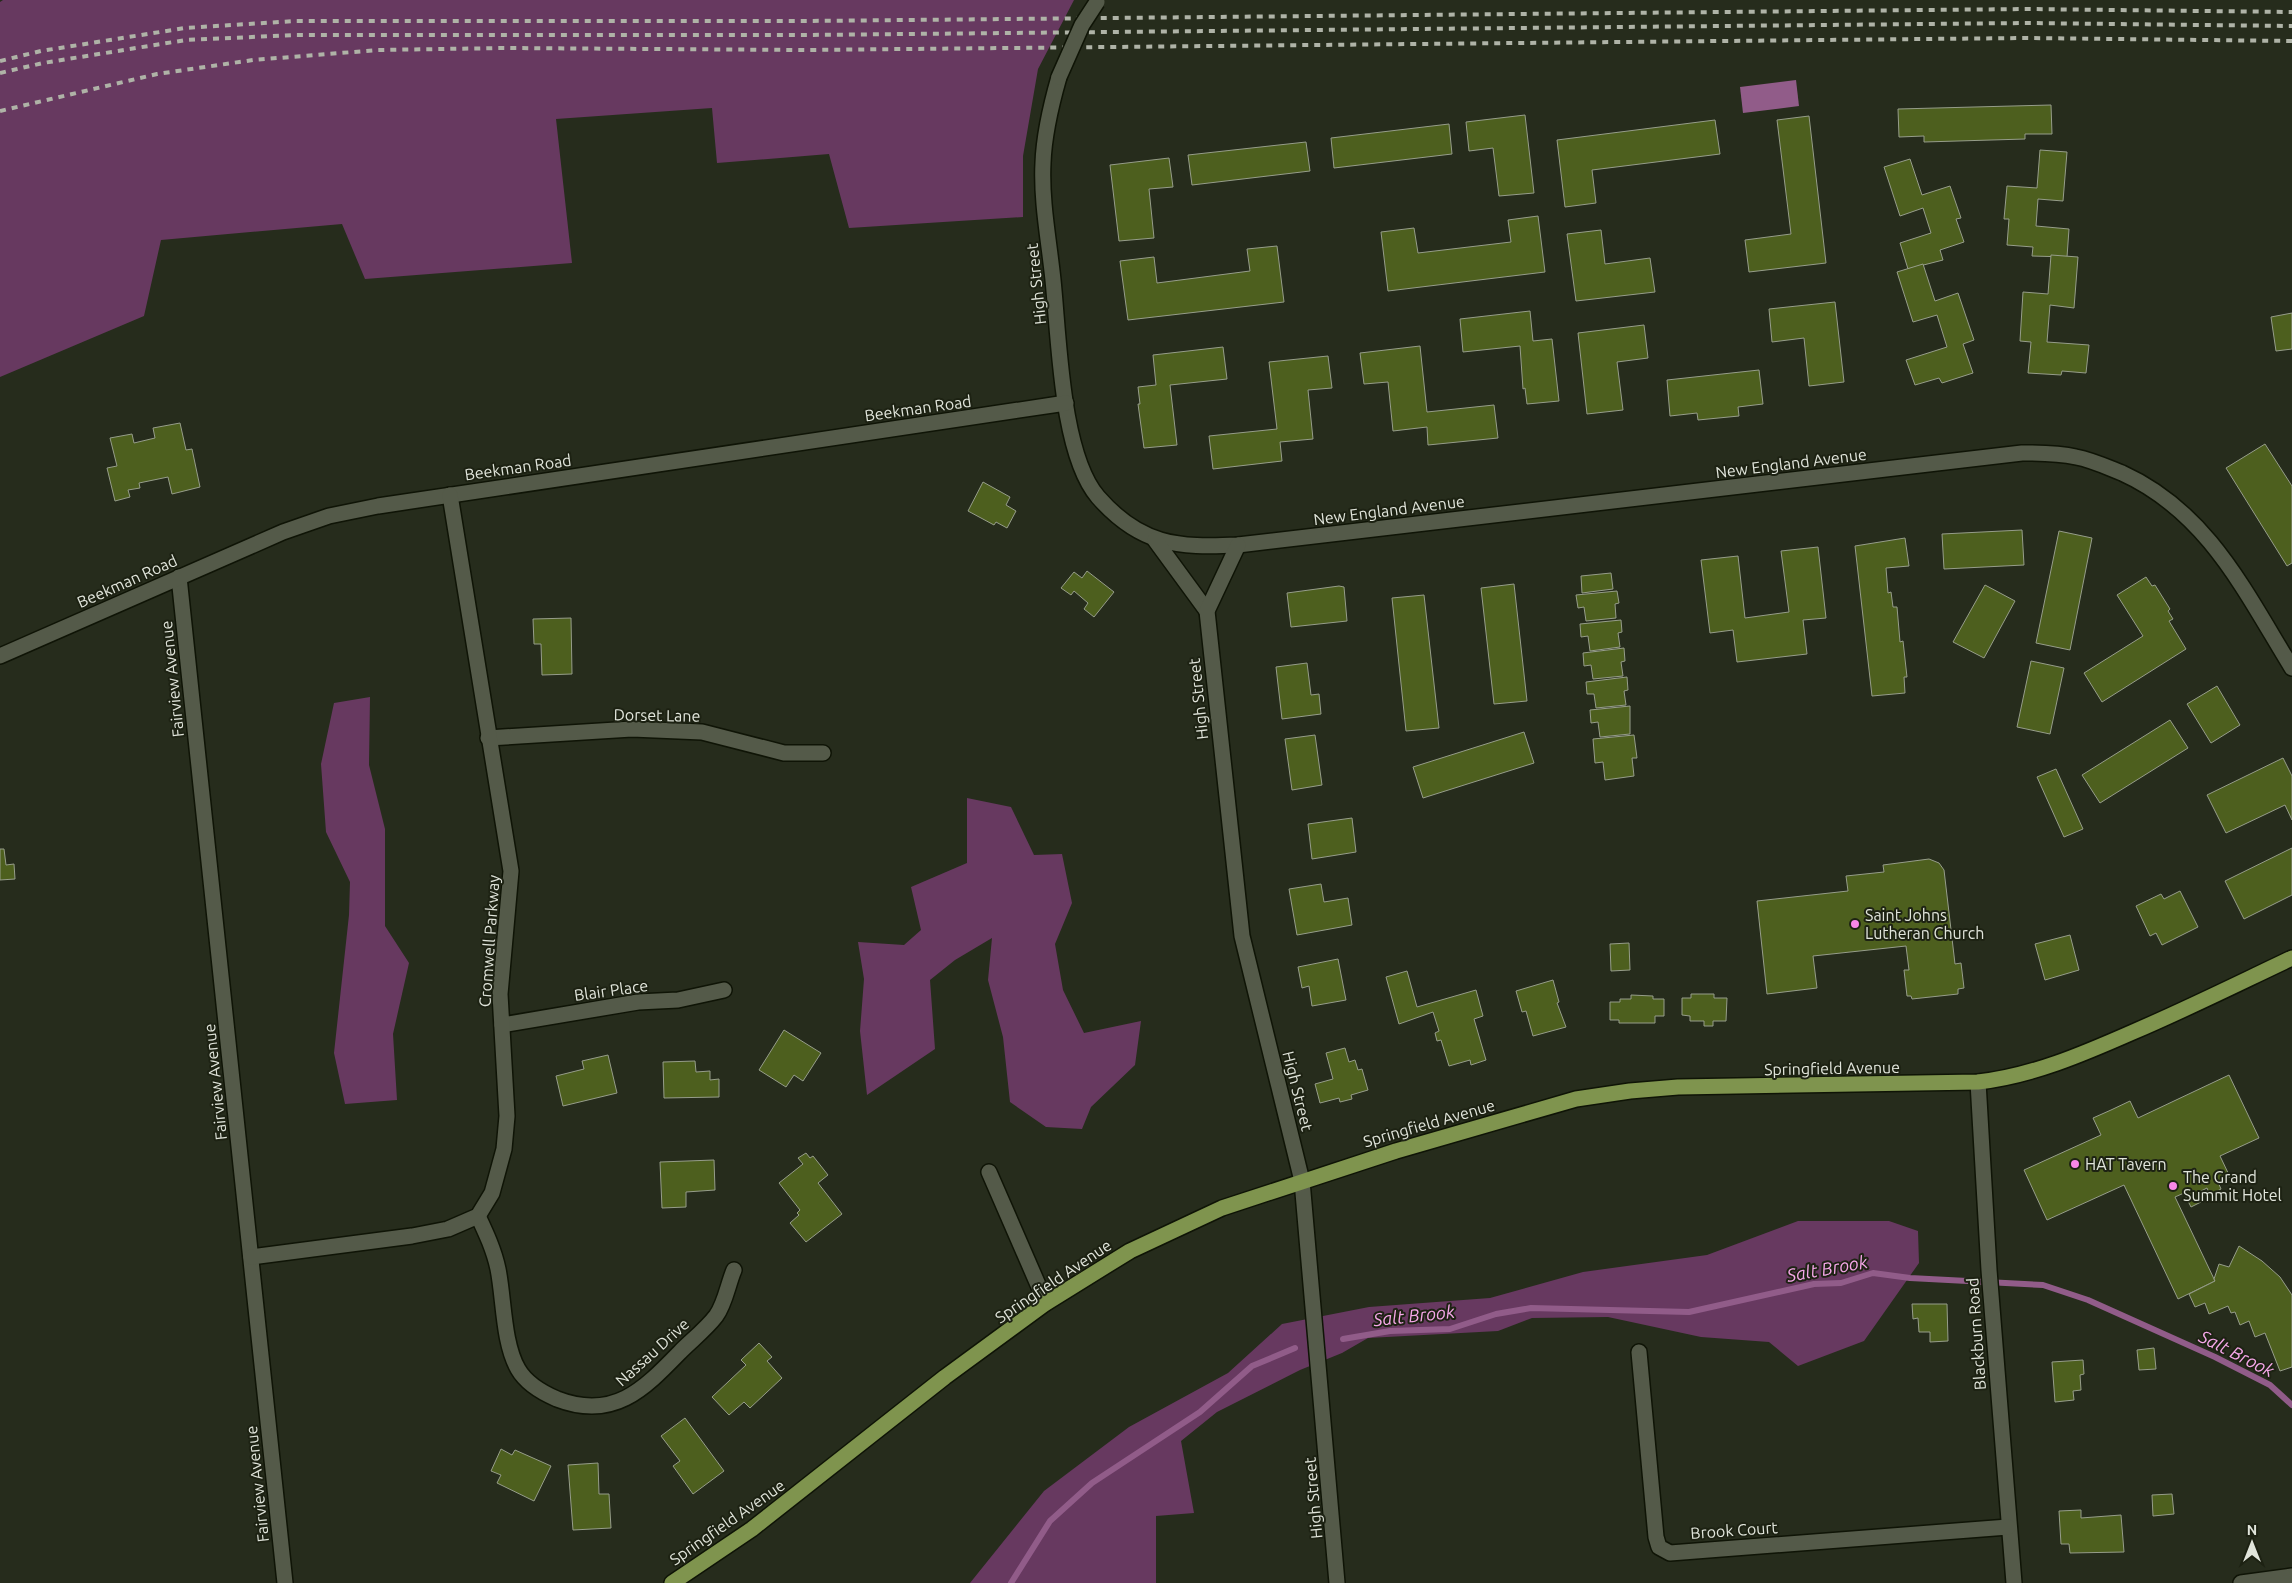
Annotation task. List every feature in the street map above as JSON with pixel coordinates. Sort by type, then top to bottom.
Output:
[{"type":"main road","name":"Springfield Avenue","points":[[672,1583],[752,1529],[945,1377],[1046,1303],[1130,1251],[1222,1208],[1396,1150],[1576,1099],[1630,1091],[1678,1088],[1978,1082],[2009,1079],[2086,1053],[2292,958]]},
{"type":"street","name":"High Street","points":[[1098,1],[1082,25],[1059,77],[1049,114],[1043,163],[1066,404],[1073,444],[1081,469],[1096,495],[1114,514],[1133,528],[1155,540],[1179,546],[1200,547]]},
{"type":"street","name":"Beekman Road","points":[[0,656],[283,532],[329,516],[450,495],[1066,404]]},
{"type":"street","name":"New England Avenue","points":[[1200,547],[1238,545],[2022,453],[2061,454],[2107,466],[2144,484],[2171,502],[2191,520],[2213,543],[2292,668]]},
{"type":"street","name":"Cromwell Parkway","points":[[450,495],[511,871],[500,994],[507,1116],[504,1149],[492,1194],[478,1216]]},
{"type":"street","name":"High Street","points":[[1155,540],[1207,611],[1242,936],[1302,1181],[1337,1583]]},
{"type":"street","points":[[1207,611],[1238,545]]},
{"type":"street","name":"Fairview Avenue","points":[[179,577],[285,1583]]},
{"type":"street","name":"Dorset Lane","points":[[488,738],[632,729],[702,732],[784,753],[823,753]]},
{"type":"street","name":"Blair Place","points":[[502,1025],[630,1003],[678,1000],[724,990]]},
{"type":"street","name":"Blackburn Road","points":[[1978,1082],[1990,1290],[2014,1583]]},
{"type":"street","points":[[989,1172],[1046,1303]]},
{"type":"street","points":[[251,1257],[448,1230],[478,1216]]},
{"type":"street","name":"Nassau Drive","points":[[478,1216],[490,1242],[498,1267],[511,1355],[519,1371],[533,1385],[549,1396],[567,1403],[587,1406],[606,1405],[625,1400],[642,1388],[717,1315],[734,1270]]},
{"type":"street","name":"Brook Court","points":[[1639,1352],[1656,1537],[1659,1547],[1670,1553],[2008,1527]]},
{"type":"street","points":[[2241,1583],[2292,1576]]},
{"type":"shaded area","points":[[3,0],[1074,0],[1038,69],[1023,156],[1023,217],[849,228],[829,154],[717,163],[712,108],[556,119],[572,263],[365,279],[342,224],[161,240],[144,316],[0,377],[0,2]]},
{"type":"shaded area","points":[[1796,80],[1799,106],[1743,113],[1740,87]]},
{"type":"shaded area","points":[[370,697],[369,765],[385,829],[385,926],[409,963],[393,1034],[397,1100],[345,1104],[334,1053],[349,915],[350,882],[326,832],[321,764],[334,703]]},
{"type":"shaded area","points":[[967,798],[1011,807],[1034,855],[1062,854],[1072,903],[1055,944],[1063,990],[1084,1033],[1141,1021],[1135,1065],[1091,1107],[1082,1129],[1046,1127],[1010,1102],[1003,1037],[988,980],[992,938],[955,960],[930,980],[935,1049],[867,1095],[860,1031],[864,979],[858,942],[904,945],[921,930],[911,887],[967,863]]},
{"type":"shaded area","points":[[1798,1221],[1889,1221],[1918,1231],[1919,1263],[1864,1341],[1798,1366],[1769,1342],[1701,1337],[1608,1317],[1532,1318],[1498,1331],[1368,1338],[1342,1353],[1300,1370],[1217,1412],[1181,1441],[1194,1513],[1156,1516],[1156,1583],[970,1583],[1044,1491],[1129,1427],[1228,1373],[1282,1324],[1369,1307],[1490,1298],[1583,1272],[1707,1255]]},
{"type":"building","points":[[2051,105],[2052,134],[2025,134],[2025,139],[1924,142],[1924,136],[1899,137],[1898,109]]},
{"type":"building","points":[[1525,115],[1534,193],[1499,196],[1493,148],[1469,151],[1466,122]]},
{"type":"building","points":[[1809,116],[1826,263],[1749,272],[1745,240],[1791,234],[1777,120]]},
{"type":"building","points":[[1715,120],[1720,154],[1592,170],[1596,203],[1565,207],[1557,140]]},
{"type":"building","points":[[1449,124],[1452,154],[1334,168],[1331,138]]},
{"type":"building","points":[[1306,142],[1310,171],[1192,185],[1188,155]]},
{"type":"building","points":[[2040,150],[2067,152],[2063,201],[2038,199],[2036,226],[2069,229],[2067,257],[2032,256],[2033,247],[2007,245],[2009,219],[2004,219],[2007,186],[2037,188]]},
{"type":"building","points":[[1169,158],[1173,187],[1149,189],[1154,238],[1119,241],[1110,165]]},
{"type":"building","points":[[1910,159],[1922,195],[1950,186],[1961,218],[1956,219],[1964,242],[1940,250],[1943,260],[1908,269],[1900,243],[1931,233],[1923,208],[1900,216],[1884,167]]},
{"type":"building","points":[[1538,216],[1545,272],[1388,291],[1381,232],[1414,228],[1418,253],[1511,242],[1508,220]]},
{"type":"building","points":[[1601,230],[1605,264],[1650,258],[1655,292],[1576,301],[1567,234]]},
{"type":"building","points":[[1277,246],[1284,302],[1128,320],[1120,261],[1154,257],[1157,283],[1250,271],[1247,249]]},
{"type":"building","points":[[2051,255],[2078,257],[2074,308],[2050,305],[2047,342],[2089,345],[2086,373],[2062,371],[2061,375],[2028,373],[2031,342],[2020,341],[2023,292],[2048,294]]},
{"type":"building","points":[[1923,264],[1935,301],[1958,293],[1974,340],[1963,344],[1973,373],[1942,383],[1939,378],[1915,385],[1906,360],[1947,347],[1937,315],[1913,322],[1897,272]]},
{"type":"building","points":[[1835,302],[1844,382],[1809,386],[1804,338],[1772,342],[1769,309]]},
{"type":"building","points":[[1530,311],[1533,341],[1552,339],[1559,401],[1527,404],[1525,388],[1523,389],[1520,346],[1463,352],[1460,319]]},
{"type":"building","points":[[2292,313],[2292,349],[2276,351],[2271,317]]},
{"type":"building","points":[[1644,325],[1648,358],[1617,362],[1623,410],[1587,414],[1578,333]]},
{"type":"building","points":[[1420,346],[1427,412],[1494,405],[1498,438],[1428,445],[1427,427],[1393,431],[1388,382],[1364,384],[1360,353]]},
{"type":"building","points":[[1223,347],[1227,379],[1170,385],[1177,445],[1144,448],[1138,404],[1140,404],[1138,387],[1156,385],[1153,355]]},
{"type":"building","points":[[1328,356],[1332,388],[1308,390],[1313,439],[1280,442],[1282,461],[1213,469],[1209,436],[1277,429],[1269,362]]},
{"type":"building","points":[[1759,370],[1763,404],[1738,407],[1739,416],[1698,420],[1697,413],[1670,416],[1667,380]]},
{"type":"building","points":[[180,423],[186,450],[192,449],[200,487],[172,494],[168,477],[139,483],[140,488],[128,490],[130,497],[115,501],[107,468],[117,466],[110,438],[132,434],[134,443],[155,438],[153,428]]},
{"type":"building","points":[[2265,444],[2292,486],[2292,563],[2287,566],[2226,468]]},
{"type":"building","points":[[983,482],[1010,497],[1006,505],[1016,511],[1007,528],[996,522],[994,525],[968,511]]},
{"type":"building","points":[[2022,530],[2024,565],[1944,569],[1942,534]]},
{"type":"building","points":[[2059,531],[2092,538],[2070,650],[2036,643]]},
{"type":"building","points":[[1905,538],[1909,566],[1886,568],[1888,593],[1891,592],[1893,607],[1897,607],[1900,642],[1903,641],[1907,677],[1904,677],[1905,693],[1872,696],[1855,546]]},
{"type":"building","points":[[1818,547],[1826,618],[1803,620],[1807,654],[1737,662],[1733,630],[1710,633],[1701,560],[1738,556],[1745,618],[1789,612],[1781,551]]},
{"type":"building","points":[[1087,571],[1114,592],[1094,617],[1084,609],[1088,603],[1074,591],[1071,595],[1061,588],[1074,572],[1082,578]]},
{"type":"building","points":[[1611,573],[1613,589],[1582,593],[1581,576]]},
{"type":"building","points":[[2146,577],[2152,586],[2155,585],[2170,609],[2168,611],[2173,619],[2169,621],[2186,649],[2102,702],[2084,673],[2143,636],[2117,595]]},
{"type":"building","points":[[1514,584],[1527,701],[1494,704],[1481,588]]},
{"type":"building","points":[[1985,585],[2015,601],[1984,658],[1953,642]]},
{"type":"building","points":[[1339,586],[1344,587],[1347,621],[1291,627],[1287,593]]},
{"type":"building","points":[[1617,591],[1619,603],[1615,604],[1616,618],[1586,621],[1584,607],[1578,608],[1576,595]]},
{"type":"building","points":[[1424,595],[1439,728],[1406,731],[1392,598]]},
{"type":"building","points":[[571,618],[572,674],[542,675],[541,644],[534,644],[533,619]]},
{"type":"building","points":[[1621,620],[1622,632],[1618,633],[1620,647],[1590,651],[1588,636],[1581,637],[1580,624]]},
{"type":"building","points":[[1624,648],[1625,661],[1621,662],[1623,676],[1593,679],[1591,665],[1584,666],[1583,653]]},
{"type":"building","points":[[2031,661],[2064,668],[2050,734],[2017,727]]},
{"type":"building","points":[[1307,663],[1311,695],[1319,694],[1321,714],[1282,719],[1276,667]]},
{"type":"building","points":[[1627,677],[1628,690],[1624,691],[1626,705],[1596,708],[1594,694],[1587,694],[1586,682]]},
{"type":"building","points":[[2217,686],[2240,725],[2211,743],[2187,704]]},
{"type":"building","points":[[1630,706],[1630,734],[1600,737],[1598,722],[1591,723],[1590,710]]},
{"type":"building","points":[[2170,720],[2188,748],[2100,803],[2082,775]]},
{"type":"building","points":[[1524,732],[1534,763],[1423,798],[1413,767]]},
{"type":"building","points":[[1315,735],[1322,785],[1292,790],[1285,739]]},
{"type":"building","points":[[1634,735],[1637,758],[1632,758],[1634,776],[1605,780],[1603,762],[1595,763],[1593,739]]},
{"type":"building","points":[[2283,758],[2292,776],[2292,820],[2285,805],[2226,833],[2207,795]]},
{"type":"building","points":[[2056,769],[2083,829],[2064,837],[2037,777]]},
{"type":"building","points":[[1352,818],[1356,852],[1312,859],[1308,824]]},
{"type":"building","points":[[2292,848],[2292,895],[2244,919],[2225,881]]},
{"type":"building","points":[[0,849],[4,849],[6,865],[14,864],[15,879],[0,880]]},
{"type":"building","name":"Saint Johns Lutheran Church","points":[[1929,859],[1939,863],[1944,870],[1955,964],[1961,963],[1964,988],[1958,989],[1958,994],[1912,999],[1911,996],[1907,996],[1904,970],[1909,970],[1906,946],[1813,956],[1817,988],[1767,994],[1757,901],[1848,891],[1846,876],[1884,872],[1883,865]]},
{"type":"building","points":[[1321,884],[1324,902],[1348,898],[1352,925],[1297,935],[1289,889]]},
{"type":"building","points":[[2180,891],[2198,927],[2162,945],[2156,933],[2150,936],[2136,906],[2161,894],[2164,899]]},
{"type":"building","points":[[2070,935],[2079,970],[2045,980],[2035,944]]},
{"type":"building","points":[[1629,943],[1630,970],[1611,971],[1610,944]]},
{"type":"building","points":[[1338,959],[1346,1000],[1312,1006],[1309,986],[1302,988],[1298,967]]},
{"type":"building","points":[[1407,971],[1417,1007],[1476,990],[1483,1016],[1474,1019],[1486,1060],[1471,1065],[1470,1060],[1449,1066],[1441,1040],[1437,1041],[1435,1033],[1439,1031],[1433,1012],[1399,1024],[1386,977]]},
{"type":"building","points":[[1553,980],[1559,1002],[1557,1003],[1566,1027],[1533,1036],[1526,1011],[1522,1012],[1516,991]]},
{"type":"building","points":[[1691,994],[1714,994],[1714,998],[1727,998],[1726,1021],[1713,1021],[1713,1026],[1704,1026],[1704,1021],[1690,1021],[1690,1016],[1682,1015],[1682,998],[1691,998]]},
{"type":"building","points":[[1631,995],[1653,996],[1653,999],[1664,999],[1664,1016],[1655,1016],[1655,1023],[1619,1023],[1619,1020],[1610,1020],[1610,1002],[1620,1002],[1620,999],[1631,999]]},
{"type":"building","points":[[784,1030],[821,1053],[803,1081],[794,1075],[786,1087],[759,1070]]},
{"type":"building","points":[[1345,1048],[1349,1062],[1355,1060],[1358,1070],[1362,1069],[1368,1090],[1351,1095],[1352,1099],[1340,1102],[1339,1098],[1320,1103],[1315,1084],[1333,1079],[1326,1053]]},
{"type":"building","points":[[608,1055],[617,1093],[563,1106],[556,1076],[584,1069],[582,1061]]},
{"type":"building","points":[[695,1061],[696,1072],[710,1071],[710,1080],[719,1079],[719,1097],[664,1098],[663,1062]]},
{"type":"building","name":"The Grand Summit Hotel","points":[[2229,1075],[2259,1138],[2220,1156],[2230,1177],[2218,1182],[2221,1189],[2210,1195],[2207,1188],[2201,1191],[2205,1200],[2191,1207],[2184,1193],[2175,1197],[2215,1281],[2178,1299],[2124,1185],[2047,1220],[2024,1170],[2101,1135],[2093,1118],[2130,1101],[2138,1118]]},
{"type":"building","points":[[806,1153],[810,1158],[813,1156],[828,1175],[818,1183],[842,1214],[806,1242],[790,1223],[799,1215],[797,1213],[800,1210],[779,1183],[803,1164],[798,1158]]},
{"type":"building","points":[[714,1160],[715,1190],[686,1192],[686,1207],[662,1208],[660,1162]]},
{"type":"building","points":[[2239,1246],[2262,1261],[2280,1277],[2292,1295],[2292,1367],[2280,1371],[2265,1333],[2255,1337],[2249,1321],[2240,1325],[2235,1312],[2231,1313],[2228,1306],[2209,1314],[2205,1303],[2195,1307],[2189,1294],[2215,1281],[2219,1264],[2229,1267]]},
{"type":"building","points":[[1912,1304],[1947,1304],[1948,1341],[1930,1342],[1930,1332],[1919,1332],[1918,1318],[1913,1319]]},
{"type":"building","points":[[759,1343],[772,1357],[767,1361],[782,1378],[750,1408],[744,1402],[729,1415],[712,1397],[746,1365],[741,1360]]},
{"type":"building","points":[[2154,1348],[2156,1369],[2139,1370],[2137,1350]]},
{"type":"building","points":[[2083,1360],[2084,1374],[2080,1375],[2081,1390],[2073,1391],[2074,1400],[2055,1402],[2052,1362]]},
{"type":"building","points":[[685,1418],[724,1471],[693,1494],[673,1466],[680,1461],[661,1436]]},
{"type":"building","points":[[501,1449],[512,1455],[515,1450],[551,1466],[534,1501],[497,1483],[501,1475],[491,1471]]},
{"type":"building","points":[[598,1463],[599,1494],[609,1494],[611,1528],[573,1530],[568,1465]]},
{"type":"building","points":[[2172,1494],[2174,1514],[2153,1516],[2152,1495]]},
{"type":"building","points":[[2081,1510],[2081,1518],[2121,1515],[2124,1552],[2070,1553],[2069,1544],[2061,1544],[2059,1511]]},
{"type":"waterway","name":"Salt Brook","points":[[1343,1339],[1390,1331],[1450,1329],[1496,1314],[1531,1308],[1689,1312],[1814,1284],[1841,1283],[1873,1273],[1910,1278],[2043,1285],[2088,1300],[2215,1357],[2270,1385],[2292,1405]]},
{"type":"waterway","name":"Salt Brook","points":[[1011,1583],[1050,1521],[1092,1483],[1200,1412],[1252,1366],[1295,1348]]},
{"type":"railway","points":[[0,61],[41,51],[185,28],[296,21],[805,21],[2027,9],[2292,12]]},
{"type":"railway","points":[[0,73],[43,63],[186,40],[296,35],[805,35],[2027,23],[2292,26]]},
{"type":"railway","points":[[0,111],[157,74],[253,60],[378,50],[504,48],[805,50],[2027,38],[2292,41]]},
{"type":"place","name":"Saint Johns Lutheran Church","points":[[1855,924]]},
{"type":"place","name":"HAT Tavern","points":[[2075,1164]]},
{"type":"place","name":"The Grand Summit Hotel","points":[[2173,1186]]}]
